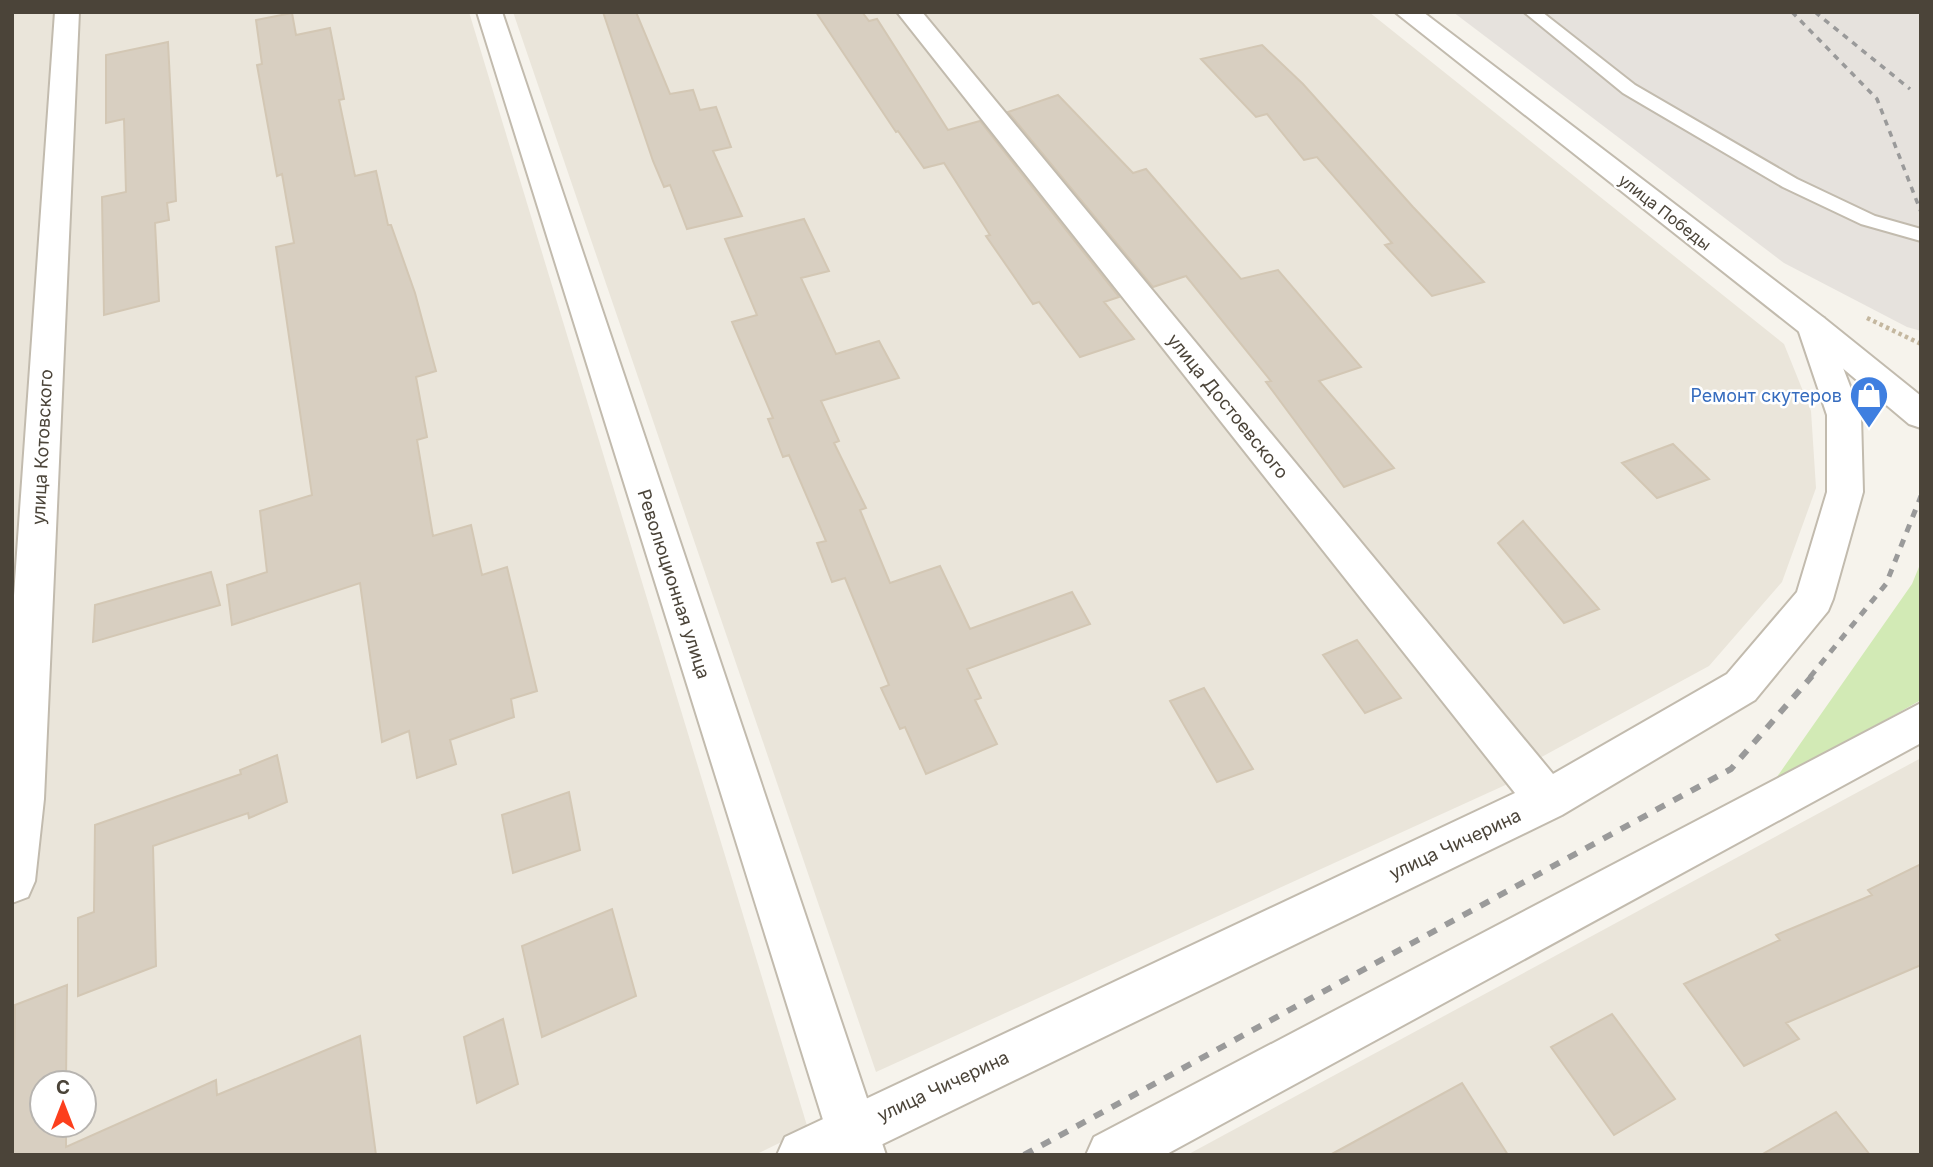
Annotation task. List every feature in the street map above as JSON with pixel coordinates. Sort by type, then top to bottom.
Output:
[{"type":"street","name":"улица Котовского","points":[[12,881],[67,12]]},
{"type":"street","name":"Революционная улица","points":[[489,12],[856,1142]]},
{"type":"street","name":"улица Достоевского","points":[[909,12],[1547,800]]},
{"type":"street","name":"улица Победы","points":[[1407,12],[1813,326],[1921,415]]},
{"type":"street","name":"улица Чичерина","points":[[803,1155],[856,1142],[1547,800],[1741,687],[1814,599],[1845,492],[1844,415],[1813,326]]},
{"type":"street","points":[[1112,1155],[1921,722]]},
{"type":"lane","points":[[1532,12],[1629,89],[1790,183],[1868,220],[1921,235]]},
{"type":"shaded area","points":[[12,12],[469,12],[808,1129],[755,1155],[12,1155]]},
{"type":"shaded area","points":[[513,12],[899,12],[1512,782],[876,1072]]},
{"type":"shaded area","points":[[919,12],[1369,12],[1784,344],[1811,411],[1816,488],[1782,582],[1709,666],[1536,760]]},
{"type":"shaded area","points":[[1453,12],[1921,12],[1921,331],[1907,327],[1784,263]]},
{"type":"shaded area","points":[[1921,758],[1921,1155],[1187,1155]]},
{"type":"green space","points":[[1921,562],[1921,700],[1772,784],[1912,584]]},
{"type":"building","points":[[603,12],[636,12],[670,94],[693,90],[700,110],[716,107],[731,147],[713,151],[742,216],[687,229],[670,185],[664,187],[653,161]]},
{"type":"building","points":[[816,12],[862,12],[869,21],[877,19],[948,130],[980,121],[1119,297],[1104,302],[1134,339],[1080,357],[1039,302],[1033,304],[986,236],[990,235],[944,163],[924,168],[898,131],[896,132]]},
{"type":"building","points":[[292,13],[296,35],[330,28],[344,99],[339,100],[355,176],[376,171],[388,225],[391,225],[415,293],[436,371],[416,377],[427,437],[417,440],[433,536],[471,525],[482,575],[507,567],[537,691],[511,699],[514,717],[450,740],[456,764],[417,778],[409,731],[382,742],[360,583],[232,625],[227,585],[267,572],[260,511],[312,495],[276,247],[294,243],[282,174],[277,176],[257,65],[262,64],[256,20]]},
{"type":"building","points":[[168,42],[176,201],[167,203],[169,220],[155,223],[159,301],[104,315],[102,197],[126,192],[124,119],[106,123],[106,55]]},
{"type":"building","points":[[1262,45],[1303,84],[1484,282],[1432,296],[1385,245],[1392,243],[1317,157],[1304,160],[1267,114],[1256,117],[1201,59]]},
{"type":"building","points":[[1058,95],[1133,173],[1146,169],[1241,279],[1278,270],[1361,367],[1319,381],[1394,468],[1344,487],[1266,382],[1271,381],[1186,276],[1153,287],[1008,112]]},
{"type":"building","points":[[804,219],[829,271],[801,278],[836,354],[879,341],[899,378],[821,401],[839,441],[834,443],[866,508],[860,510],[890,583],[940,566],[970,629],[1072,592],[1090,624],[967,669],[981,698],[975,700],[997,744],[926,774],[905,727],[900,729],[881,688],[889,685],[845,578],[832,582],[817,543],[826,541],[789,455],[783,457],[768,419],[773,418],[732,322],[757,315],[725,239]]},
{"type":"building","points":[[1673,444],[1709,479],[1657,498],[1622,463]]},
{"type":"building","points":[[1523,521],[1599,609],[1564,623],[1498,543]]},
{"type":"building","points":[[211,572],[220,605],[93,642],[95,605]]},
{"type":"building","points":[[1357,640],[1401,698],[1365,713],[1323,655]]},
{"type":"building","points":[[1204,688],[1253,769],[1217,782],[1170,701]]},
{"type":"building","points":[[277,755],[287,802],[249,818],[248,813],[153,846],[156,966],[78,996],[78,918],[94,912],[95,825],[241,774],[240,770]]},
{"type":"building","points":[[569,792],[580,850],[513,873],[502,815]]},
{"type":"building","points":[[1921,864],[1921,965],[1786,1023],[1799,1039],[1744,1066],[1684,984],[1780,940],[1776,935],[1872,895],[1868,890]]},
{"type":"building","points":[[612,909],[636,996],[542,1037],[522,946]]},
{"type":"building","points":[[67,985],[66,1069],[28,1069],[28,1139],[66,1139],[66,1147],[84,1139],[98,1139],[98,1133],[216,1080],[217,1095],[360,1036],[376,1155],[12,1155],[15,1005]]},
{"type":"building","points":[[1612,1014],[1675,1099],[1614,1135],[1551,1047]]},
{"type":"building","points":[[503,1019],[518,1084],[477,1103],[464,1037]]},
{"type":"building","points":[[1462,1083],[1508,1155],[1330,1155]]},
{"type":"building","points":[[1836,1112],[1870,1155],[1761,1155]]},
{"type":"railway","points":[[1792,12],[1877,99],[1921,212]]},
{"type":"railway","points":[[1815,12],[1910,89]]},
{"type":"railway","points":[[1810,677],[1886,584],[1921,496]]},
{"type":"railway","points":[[1024,1155],[1731,769],[1812,676]]},
{"type":"place","name":"Ремонт скутеров","points":[[1869,429]]}]
